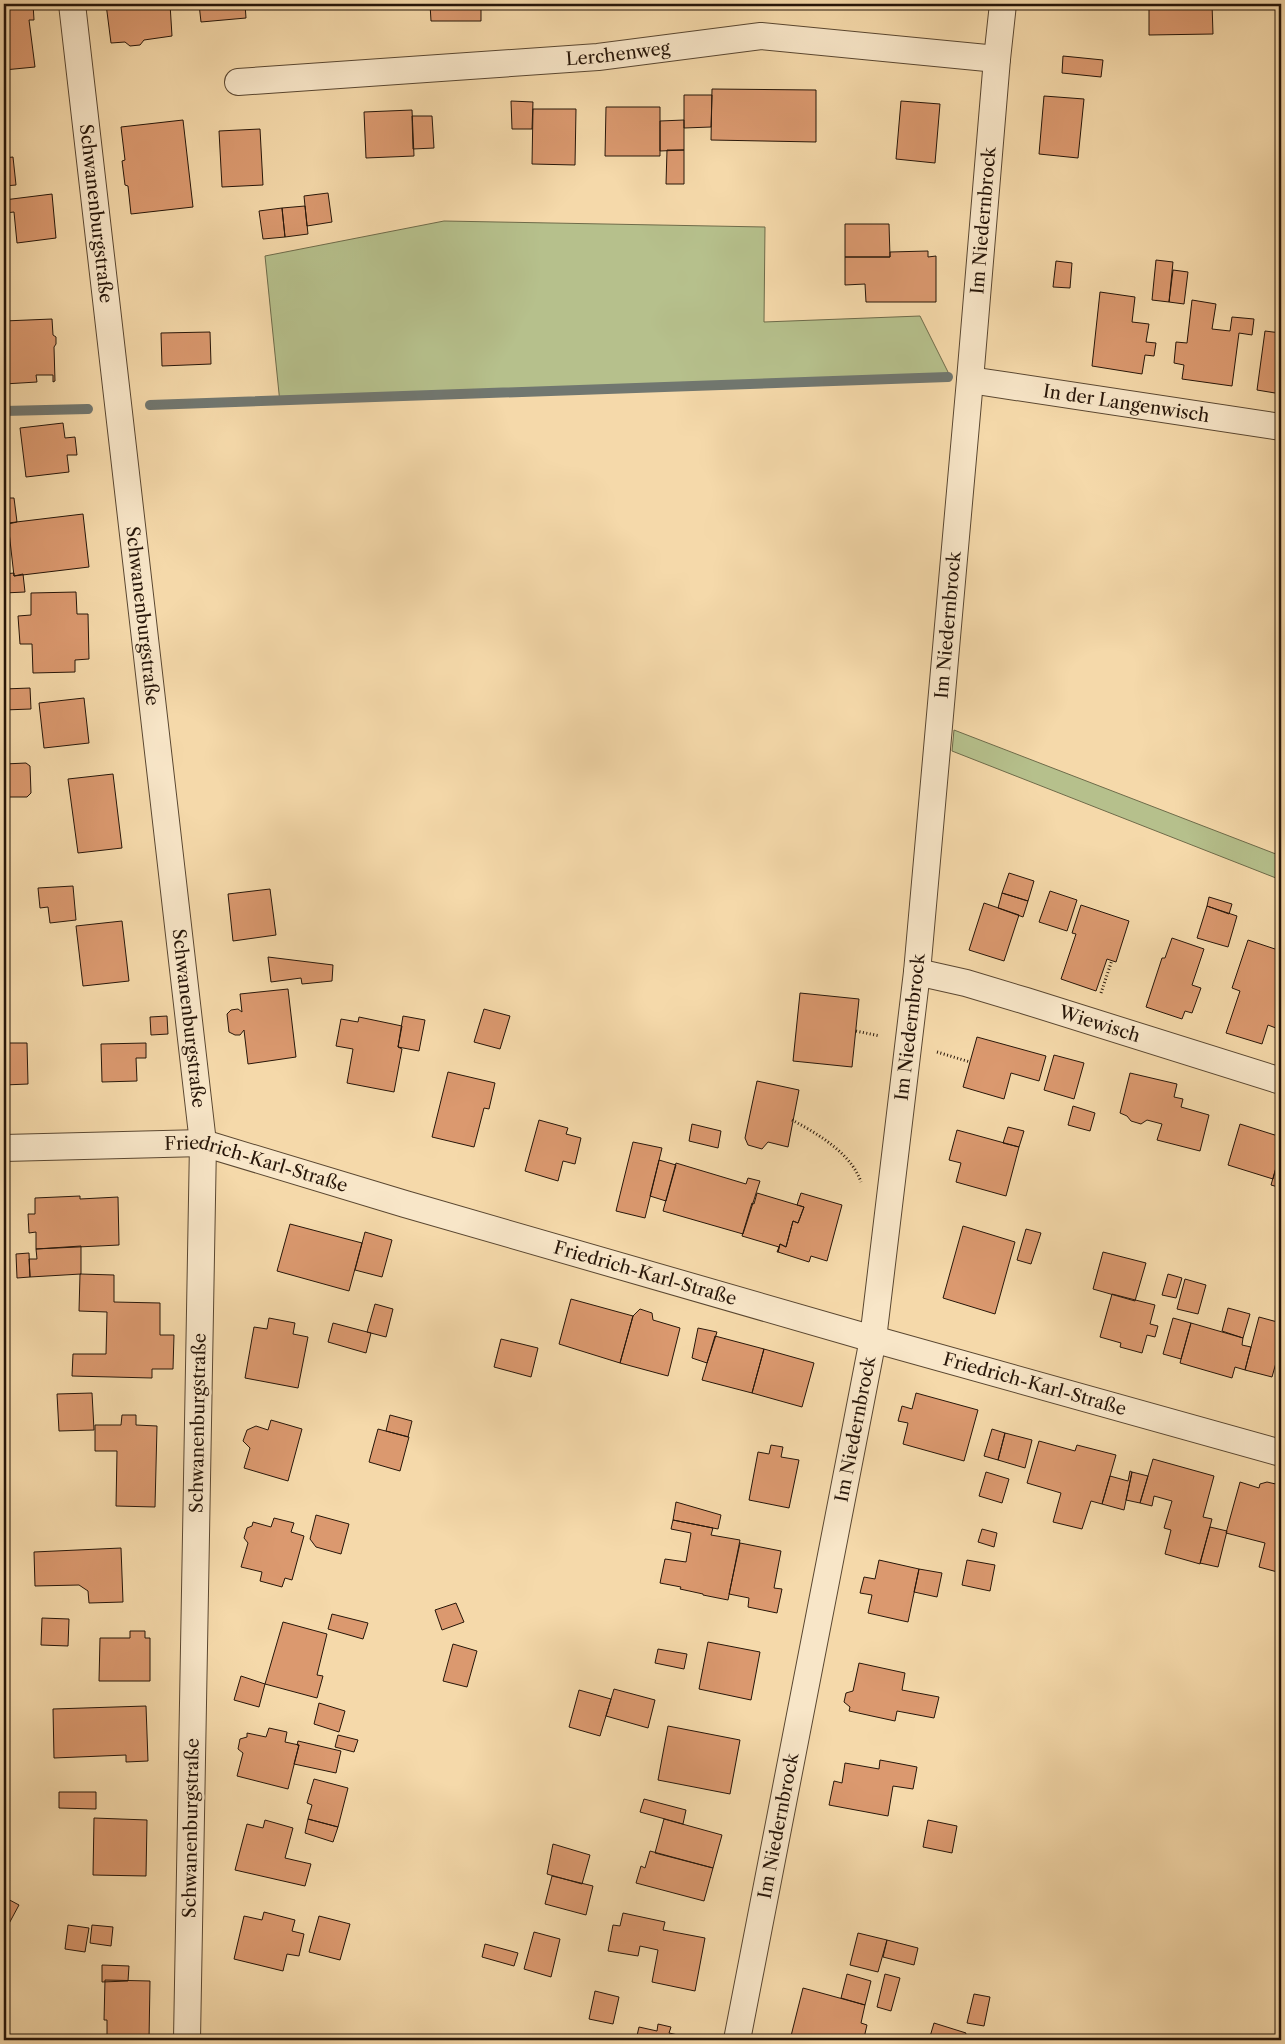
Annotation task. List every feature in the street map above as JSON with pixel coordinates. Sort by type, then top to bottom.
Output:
[{"type":"street","name":"Schwanenburgstraße","points":[[72,4],[204,1143],[187,2040]]},
{"type":"street","name":"Im Niedernbrock","points":[[737,2040],[873,1339],[916,972],[1003,4]]},
{"type":"street","name":"Lerchenweg","points":[[238,82],[598,57],[761,36],[997,59]]},
{"type":"street","name":"In der Langenwisch","points":[[970,380],[1281,427]]},
{"type":"street","name":"Wiewisch","points":[[916,972],[966,983],[1281,1081]]},
{"type":"street","name":"Friedrich-Karl-Straße","points":[[4,1148],[204,1143],[405,1204],[873,1339],[1281,1453]]},
{"type":"path","points":[[792,1120],[813,1131],[838,1149],[858,1174],[862,1185]]},
{"type":"green space","points":[[444,221],[765,227],[764,322],[920,316],[951,378],[280,403],[265,256]]},
{"type":"green space","points":[[954,730],[1281,856],[1281,880],[952,751]]},
{"type":"building","points":[[4,4],[33,4],[34,20],[29,20],[35,67],[4,70]]},
{"type":"building","points":[[106,4],[170,4],[172,36],[144,40],[140,45],[130,46],[125,42],[111,43]]},
{"type":"building","points":[[199,4],[245,4],[246,18],[201,22]]},
{"type":"building","points":[[430,4],[481,4],[481,21],[431,21]]},
{"type":"building","points":[[1149,4],[1212,4],[1213,34],[1149,35]]},
{"type":"building","points":[[1063,56],[1103,60],[1101,77],[1062,73]]},
{"type":"building","points":[[712,89],[816,90],[816,142],[711,140]]},
{"type":"building","points":[[684,95],[712,95],[711,127],[684,128]]},
{"type":"building","points":[[1044,96],[1084,99],[1078,158],[1039,154]]},
{"type":"building","points":[[511,101],[533,102],[532,129],[512,129]]},
{"type":"building","points":[[901,101],[940,104],[935,163],[896,159]]},
{"type":"building","points":[[606,107],[660,107],[660,156],[605,156]]},
{"type":"building","points":[[533,109],[576,109],[575,165],[532,164]]},
{"type":"building","points":[[412,110],[414,156],[366,158],[364,112]]},
{"type":"building","points":[[412,116],[432,116],[434,148],[413,149]]},
{"type":"building","points":[[183,120],[193,207],[131,214],[128,186],[125,185],[122,161],[125,160],[121,127]]},
{"type":"building","points":[[684,120],[684,150],[660,151],[660,121]]},
{"type":"building","points":[[260,129],[263,185],[222,187],[219,131]]},
{"type":"building","points":[[667,150],[684,150],[684,184],[666,184]]},
{"type":"building","points":[[13,157],[16,185],[4,186],[4,158]]},
{"type":"building","points":[[328,193],[332,222],[307,226],[304,196]]},
{"type":"building","points":[[52,194],[56,238],[17,243],[14,212],[5,213],[4,200]]},
{"type":"building","points":[[305,206],[308,234],[285,237],[282,208]]},
{"type":"building","points":[[282,208],[285,237],[263,239],[259,211]]},
{"type":"building","points":[[845,224],[889,224],[890,257],[845,257]]},
{"type":"building","points":[[928,251],[928,257],[936,256],[936,302],[866,302],[865,284],[845,285],[845,257],[890,257],[890,252]]},
{"type":"building","points":[[1156,260],[1173,262],[1169,302],[1152,300]]},
{"type":"building","points":[[1056,261],[1072,263],[1070,288],[1053,287]]},
{"type":"building","points":[[1173,270],[1188,272],[1184,304],[1169,302]]},
{"type":"building","points":[[1100,292],[1135,297],[1132,322],[1149,324],[1146,342],[1156,343],[1154,356],[1145,355],[1142,374],[1092,366]]},
{"type":"building","points":[[1192,300],[1216,304],[1212,329],[1230,331],[1232,317],[1254,319],[1252,335],[1239,333],[1232,386],[1182,379],[1184,365],[1174,363],[1176,342],[1187,343]]},
{"type":"building","points":[[52,319],[53,335],[56,337],[54,347],[55,381],[53,382],[53,375],[36,375],[37,382],[4,384],[4,321]]},
{"type":"building","points":[[1265,331],[1281,333],[1281,394],[1257,390]]},
{"type":"building","points":[[210,332],[211,364],[162,366],[161,333]]},
{"type":"building","points":[[63,423],[65,438],[75,437],[77,455],[67,455],[69,472],[26,477],[20,428]]},
{"type":"building","points":[[4,498],[14,498],[17,522],[4,525]]},
{"type":"building","points":[[83,514],[89,567],[14,576],[8,523]]},
{"type":"building","points":[[14,573],[14,576],[23,574],[25,592],[4,593],[4,574]]},
{"type":"building","points":[[76,592],[77,614],[88,614],[89,659],[75,660],[75,672],[33,673],[32,644],[20,644],[18,616],[31,615],[31,593]]},
{"type":"building","points":[[30,688],[31,709],[4,710],[4,689]]},
{"type":"building","points":[[84,698],[89,743],[44,748],[39,703]]},
{"type":"building","points":[[26,763],[30,766],[31,793],[27,797],[4,797],[4,764]]},
{"type":"building","points":[[113,774],[122,848],[78,853],[68,779]]},
{"type":"building","points":[[1009,873],[1034,881],[1028,901],[1002,893]]},
{"type":"building","points":[[73,886],[76,920],[50,923],[48,907],[40,908],[38,888]]},
{"type":"building","points":[[270,889],[276,935],[233,941],[228,894]]},
{"type":"building","points":[[1050,891],[1077,900],[1067,931],[1039,922]]},
{"type":"building","points":[[1002,893],[1028,901],[1023,917],[998,908]]},
{"type":"building","points":[[1209,897],[1232,904],[1229,914],[1207,906]]},
{"type":"building","points":[[984,903],[1019,915],[1004,961],[969,950]]},
{"type":"building","points":[[1081,905],[1129,921],[1116,962],[1107,959],[1096,991],[1061,979],[1076,934],[1072,933]]},
{"type":"building","points":[[1207,906],[1237,916],[1228,947],[1197,938]]},
{"type":"building","points":[[122,921],[129,981],[83,986],[76,926]]},
{"type":"building","points":[[1172,938],[1204,949],[1192,985],[1201,988],[1192,1013],[1185,1011],[1182,1019],[1146,1007],[1162,958],[1165,958]]},
{"type":"building","points":[[1248,940],[1281,951],[1281,1030],[1268,1025],[1262,1044],[1226,1033],[1240,991],[1232,988]]},
{"type":"building","points":[[268,957],[333,965],[332,981],[302,984],[301,978],[271,982]]},
{"type":"building","points":[[288,989],[296,1057],[248,1064],[244,1030],[240,1035],[229,1032],[227,1014],[231,1010],[238,1009],[242,1012],[240,994]]},
{"type":"building","points":[[800,993],[859,999],[852,1067],[793,1061]]},
{"type":"building","points":[[484,1009],[510,1016],[500,1049],[474,1042]]},
{"type":"building","points":[[167,1016],[168,1034],[151,1035],[150,1017]]},
{"type":"building","points":[[403,1016],[425,1020],[419,1051],[398,1047]]},
{"type":"building","points":[[359,1017],[402,1026],[398,1047],[402,1049],[394,1092],[347,1083],[353,1049],[336,1046],[341,1019],[358,1022]]},
{"type":"building","points":[[977,1037],[1046,1056],[1039,1081],[1011,1073],[1004,1099],[963,1087]]},
{"type":"building","points":[[4,1043],[27,1043],[28,1084],[4,1085]]},
{"type":"building","points":[[146,1043],[146,1058],[136,1058],[137,1081],[102,1082],[101,1044]]},
{"type":"building","points":[[1054,1055],[1084,1063],[1074,1099],[1044,1090]]},
{"type":"building","points":[[448,1072],[495,1083],[489,1109],[484,1108],[474,1147],[432,1137]]},
{"type":"building","points":[[1130,1073],[1177,1084],[1174,1097],[1183,1099],[1181,1107],[1209,1115],[1200,1151],[1157,1140],[1162,1124],[1147,1120],[1141,1124],[1131,1121],[1127,1116],[1120,1113]]},
{"type":"building","points":[[757,1081],[799,1090],[788,1147],[768,1142],[762,1149],[748,1145],[745,1138]]},
{"type":"building","points":[[1073,1106],[1095,1113],[1090,1131],[1068,1125]]},
{"type":"building","points":[[539,1120],[568,1128],[566,1134],[581,1138],[575,1164],[563,1161],[558,1181],[525,1171]]},
{"type":"building","points":[[692,1124],[721,1131],[718,1148],[689,1141]]},
{"type":"building","points":[[1240,1124],[1281,1137],[1281,1149],[1273,1179],[1228,1165]]},
{"type":"building","points":[[1008,1127],[1024,1131],[1019,1147],[1003,1143]]},
{"type":"building","points":[[957,1130],[1019,1147],[1006,1196],[956,1182],[961,1163],[949,1160]]},
{"type":"building","points":[[633,1142],[662,1148],[645,1218],[616,1211]]},
{"type":"building","points":[[1281,1150],[1281,1192],[1278,1187],[1271,1185]]},
{"type":"building","points":[[659,1160],[676,1165],[666,1201],[650,1196]]},
{"type":"building","points":[[676,1163],[746,1184],[748,1178],[760,1181],[743,1234],[663,1211]]},
{"type":"building","points":[[757,1193],[804,1207],[798,1223],[793,1221],[786,1247],[780,1244],[778,1252],[779,1247],[742,1236]]},
{"type":"building","points":[[801,1193],[842,1205],[827,1261],[811,1256],[809,1262],[778,1252],[780,1244],[786,1247],[793,1221],[798,1223],[804,1207],[797,1205]]},
{"type":"building","points":[[80,1196],[80,1199],[118,1197],[119,1245],[36,1249],[36,1232],[29,1233],[28,1214],[35,1214],[35,1198]]},
{"type":"building","points":[[290,1224],[362,1243],[349,1291],[277,1271]]},
{"type":"building","points":[[963,1226],[1015,1242],[995,1314],[943,1298]]},
{"type":"building","points":[[1026,1229],[1041,1233],[1031,1264],[1017,1260]]},
{"type":"building","points":[[365,1232],[392,1240],[382,1277],[355,1270]]},
{"type":"building","points":[[81,1246],[81,1274],[30,1277],[29,1259],[37,1259],[36,1249]]},
{"type":"building","points":[[1103,1252],[1146,1263],[1135,1301],[1093,1289]]},
{"type":"building","points":[[29,1253],[30,1277],[17,1278],[16,1254]]},
{"type":"building","points":[[80,1274],[114,1275],[114,1302],[160,1303],[160,1335],[174,1335],[173,1369],[152,1369],[152,1378],[72,1376],[73,1354],[106,1354],[107,1312],[79,1311]]},
{"type":"building","points":[[1168,1274],[1182,1278],[1176,1298],[1162,1295]]},
{"type":"building","points":[[1185,1279],[1206,1285],[1198,1314],[1177,1309]]},
{"type":"building","points":[[1112,1294],[1155,1305],[1150,1324],[1158,1326],[1155,1337],[1147,1335],[1142,1353],[1120,1347],[1121,1343],[1100,1337]]},
{"type":"building","points":[[571,1299],[633,1316],[620,1363],[559,1344]]},
{"type":"building","points":[[375,1304],[393,1309],[386,1337],[367,1332]]},
{"type":"building","points":[[1228,1308],[1250,1314],[1243,1338],[1222,1331]]},
{"type":"building","points":[[640,1309],[652,1313],[653,1320],[680,1328],[668,1376],[620,1363],[633,1316]]},
{"type":"building","points":[[1259,1317],[1281,1323],[1281,1345],[1272,1377],[1245,1370]]},
{"type":"building","points":[[269,1318],[295,1323],[293,1334],[308,1337],[298,1388],[245,1378],[254,1327],[267,1329]]},
{"type":"building","points":[[1173,1318],[1191,1323],[1181,1359],[1163,1354]]},
{"type":"building","points":[[333,1323],[371,1333],[366,1353],[328,1342]]},
{"type":"building","points":[[1191,1323],[1243,1338],[1242,1345],[1251,1347],[1245,1370],[1235,1367],[1232,1378],[1180,1363]]},
{"type":"building","points":[[698,1328],[717,1332],[707,1363],[692,1358]]},
{"type":"building","points":[[715,1336],[764,1349],[752,1393],[702,1380]]},
{"type":"building","points":[[501,1339],[538,1348],[531,1377],[494,1367]]},
{"type":"building","points":[[764,1349],[814,1363],[802,1407],[752,1393]]},
{"type":"building","points":[[92,1393],[94,1430],[59,1431],[57,1394]]},
{"type":"building","points":[[916,1393],[978,1410],[964,1461],[903,1444],[908,1423],[898,1421],[902,1406],[912,1409]]},
{"type":"building","points":[[122,1415],[136,1415],[136,1425],[157,1426],[155,1507],[116,1506],[117,1451],[95,1451],[95,1425],[121,1425]]},
{"type":"building","points":[[390,1415],[412,1421],[408,1437],[386,1431]]},
{"type":"building","points":[[271,1420],[302,1429],[288,1481],[244,1468],[250,1448],[243,1441],[247,1430],[256,1426],[268,1430]]},
{"type":"building","points":[[378,1429],[409,1437],[400,1471],[369,1462]]},
{"type":"building","points":[[992,1429],[1005,1433],[998,1460],[984,1456]]},
{"type":"building","points":[[1005,1433],[1032,1440],[1025,1468],[998,1460]]},
{"type":"building","points":[[1039,1441],[1075,1451],[1077,1445],[1116,1455],[1102,1504],[1091,1501],[1082,1529],[1053,1522],[1061,1493],[1027,1483]]},
{"type":"building","points":[[771,1445],[783,1447],[781,1457],[799,1460],[789,1508],[749,1500],[758,1452],[769,1454]]},
{"type":"building","points":[[1153,1459],[1214,1476],[1203,1517],[1212,1519],[1200,1564],[1165,1554],[1171,1530],[1164,1528],[1172,1501],[1154,1496],[1152,1506],[1140,1503]]},
{"type":"building","points":[[1130,1471],[1132,1472],[1124,1510],[1102,1504],[1110,1476],[1128,1481]]},
{"type":"building","points":[[986,1472],[1009,1479],[1002,1503],[979,1496]]},
{"type":"building","points":[[1132,1472],[1148,1476],[1140,1503],[1126,1500]]},
{"type":"building","points":[[1240,1482],[1259,1488],[1260,1484],[1267,1482],[1280,1485],[1281,1573],[1259,1567],[1265,1543],[1226,1533]]},
{"type":"building","points":[[676,1502],[721,1515],[718,1529],[673,1520]]},
{"type":"building","points":[[316,1515],[349,1524],[341,1554],[316,1547],[310,1539]]},
{"type":"building","points":[[274,1518],[294,1523],[291,1532],[304,1536],[292,1580],[285,1578],[282,1587],[260,1581],[262,1572],[241,1567],[248,1543],[244,1538],[247,1528],[252,1526],[253,1522],[271,1527]]},
{"type":"building","points":[[673,1520],[713,1528],[711,1535],[740,1540],[728,1600],[660,1583],[665,1559],[686,1562],[691,1533],[671,1529]]},
{"type":"building","points":[[1210,1527],[1227,1531],[1218,1567],[1200,1563]]},
{"type":"building","points":[[982,1529],[997,1533],[994,1547],[978,1542]]},
{"type":"building","points":[[740,1543],[781,1551],[774,1588],[782,1589],[777,1613],[748,1607],[749,1598],[729,1594]]},
{"type":"building","points":[[121,1548],[123,1602],[89,1603],[88,1591],[79,1585],[35,1586],[34,1552]]},
{"type":"building","points":[[879,1560],[919,1569],[908,1622],[868,1613],[872,1595],[860,1593],[864,1577],[875,1579]]},
{"type":"building","points":[[967,1560],[995,1565],[990,1591],[962,1585]]},
{"type":"building","points":[[919,1569],[942,1573],[937,1597],[914,1592]]},
{"type":"building","points":[[456,1603],[464,1622],[442,1630],[435,1610]]},
{"type":"building","points":[[332,1614],[368,1623],[363,1639],[328,1629]]},
{"type":"building","points":[[42,1618],[69,1619],[68,1646],[41,1645]]},
{"type":"building","points":[[283,1622],[327,1634],[317,1675],[323,1676],[317,1698],[265,1684]]},
{"type":"building","points":[[130,1631],[145,1631],[145,1638],[150,1638],[150,1681],[99,1681],[100,1638],[130,1638]]},
{"type":"building","points":[[708,1642],[760,1652],[751,1700],[699,1689]]},
{"type":"building","points":[[453,1644],[477,1651],[467,1687],[443,1681]]},
{"type":"building","points":[[658,1649],[687,1654],[684,1669],[655,1663]]},
{"type":"building","points":[[859,1663],[905,1673],[902,1690],[939,1697],[934,1718],[897,1711],[895,1721],[849,1711],[850,1707],[844,1702],[846,1693],[853,1691]]},
{"type":"building","points":[[241,1676],[265,1684],[259,1707],[234,1700]]},
{"type":"building","points":[[614,1689],[655,1700],[648,1728],[606,1716]]},
{"type":"building","points":[[579,1690],[611,1699],[600,1736],[569,1727]]},
{"type":"building","points":[[319,1703],[345,1711],[339,1732],[314,1724]]},
{"type":"building","points":[[146,1706],[148,1761],[126,1762],[126,1755],[54,1758],[53,1709]]},
{"type":"building","points":[[668,1726],[740,1740],[730,1794],[658,1780]]},
{"type":"building","points":[[269,1728],[287,1732],[285,1742],[299,1745],[288,1789],[237,1776],[243,1753],[238,1749],[240,1739],[247,1737],[247,1733],[266,1737]]},
{"type":"building","points":[[338,1735],[358,1740],[354,1752],[335,1747]]},
{"type":"building","points":[[298,1741],[341,1751],[336,1773],[294,1764],[299,1745],[297,1745]]},
{"type":"building","points":[[880,1760],[917,1767],[913,1789],[893,1786],[888,1816],[829,1805],[834,1781],[842,1783],[845,1763],[879,1769]]},
{"type":"building","points":[[314,1779],[348,1788],[338,1827],[308,1819],[312,1805],[307,1803]]},
{"type":"building","points":[[59,1792],[96,1792],[96,1809],[59,1808]]},
{"type":"building","points":[[644,1799],[686,1810],[683,1824],[640,1812]]},
{"type":"building","points":[[94,1818],[147,1820],[146,1876],[93,1875]]},
{"type":"building","points":[[308,1819],[338,1827],[333,1842],[305,1833]]},
{"type":"building","points":[[664,1819],[722,1835],[713,1868],[655,1853]]},
{"type":"building","points":[[265,1820],[293,1828],[285,1858],[311,1864],[305,1886],[235,1870],[247,1824],[263,1828]]},
{"type":"building","points":[[928,1820],[957,1826],[952,1853],[923,1847]]},
{"type":"building","points":[[553,1844],[590,1855],[582,1884],[547,1874]]},
{"type":"building","points":[[650,1851],[713,1868],[704,1901],[636,1883],[641,1866],[645,1868]]},
{"type":"building","points":[[552,1876],[593,1886],[586,1915],[545,1904]]},
{"type":"building","points":[[4,1897],[19,1905],[5,1931],[4,1930]]},
{"type":"building","points":[[264,1912],[295,1920],[292,1931],[304,1934],[299,1956],[287,1954],[283,1971],[234,1959],[244,1916],[262,1920]]},
{"type":"building","points":[[623,1913],[665,1922],[663,1930],[705,1938],[695,1991],[652,1982],[658,1950],[640,1946],[638,1956],[608,1951],[613,1925],[620,1926]]},
{"type":"building","points":[[319,1916],[350,1924],[340,1960],[309,1952]]},
{"type":"building","points":[[68,1925],[89,1928],[85,1952],[65,1949]]},
{"type":"building","points":[[92,1925],[113,1927],[111,1946],[90,1943]]},
{"type":"building","points":[[534,1932],[560,1939],[551,1977],[524,1969]]},
{"type":"building","points":[[858,1933],[887,1940],[878,1972],[850,1965]]},
{"type":"building","points":[[887,1940],[918,1948],[914,1965],[883,1957]]},
{"type":"building","points":[[485,1944],[518,1953],[514,1966],[482,1957]]},
{"type":"building","points":[[102,1965],[129,1966],[128,1981],[102,1982]]},
{"type":"building","points":[[4,1967],[9,1968],[4,1992]]},
{"type":"building","points":[[847,1974],[871,1981],[865,2005],[841,1998]]},
{"type":"building","points":[[885,1974],[900,1978],[891,2011],[877,2007]]},
{"type":"building","points":[[105,1980],[150,1981],[149,2040],[107,2040],[107,2020],[104,2020]]},
{"type":"building","points":[[803,1988],[865,2005],[861,2023],[867,2025],[864,2038],[857,2036],[856,2040],[790,2040]]},
{"type":"building","points":[[595,1991],[619,1997],[613,2024],[589,2019]]},
{"type":"building","points":[[974,1994],[990,1997],[984,2026],[967,2023]]},
{"type":"building","points":[[934,2023],[966,2033],[964,2040],[929,2040]]},
{"type":"building","points":[[658,2024],[671,2027],[669,2033],[687,2037],[686,2040],[636,2040],[639,2027],[657,2031]]},
{"type":"waterway","points":[[150,405],[948,377]]},
{"type":"waterway","points":[[4,411],[88,409]]}]
